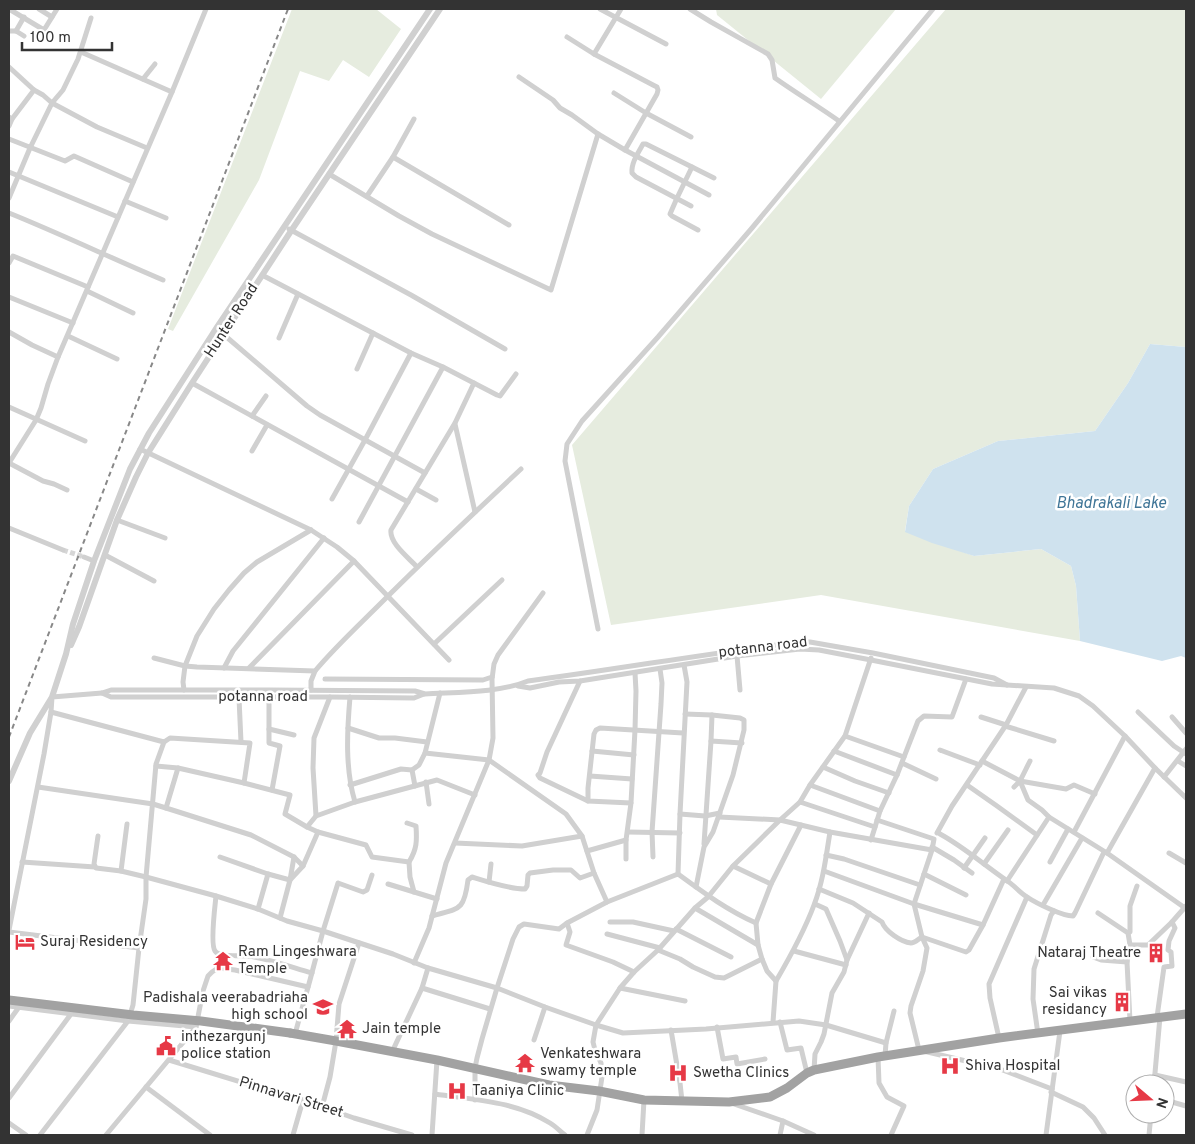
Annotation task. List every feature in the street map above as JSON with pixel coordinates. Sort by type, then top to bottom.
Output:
[{"type":"highway","points":[[9,1000],[201,1021],[292,1034],[437,1060],[549,1085],[644,1100],[729,1102],[770,1096],[787,1088],[811,1071],[882,1057],[999,1038],[1186,1014]]},
{"type":"street","points":[[9,9],[44,30],[57,9]]},
{"type":"street","points":[[39,9],[52,17]]},
{"type":"street","points":[[67,490],[43,481],[9,463],[36,420],[58,357],[206,9]]},
{"type":"street","points":[[429,9],[438,11]]},
{"type":"street","name":"Hunter Road","points":[[9,781],[30,733],[53,694],[66,654],[73,624],[94,561],[123,485],[140,449],[217,326],[429,9]]},
{"type":"street","points":[[600,9],[666,44]]},
{"type":"street","points":[[594,54],[621,9]]},
{"type":"street","points":[[690,9],[768,54],[772,60],[775,78],[839,121]]},
{"type":"street","points":[[598,629],[565,461],[567,444],[582,421],[746,235],[933,9]]},
{"type":"street","name":"Hunter Road","points":[[66,654],[79,627],[117,520],[148,453],[291,230],[438,11]]},
{"type":"street","points":[[16,31],[24,17]]},
{"type":"street","points":[[9,198],[52,103],[63,90],[78,59],[91,18]]},
{"type":"street","points":[[9,31],[16,31],[24,36]]},
{"type":"street","points":[[567,36],[594,54],[657,87],[657,94],[625,150]]},
{"type":"street","points":[[81,52],[172,92]]},
{"type":"street","points":[[143,80],[155,64]]},
{"type":"street","points":[[9,67],[34,90],[44,95],[52,103],[97,127],[147,148]]},
{"type":"street","points":[[519,77],[598,134],[709,195]]},
{"type":"street","points":[[9,126],[10,118],[34,90]]},
{"type":"street","points":[[614,93],[691,137]]},
{"type":"street","points":[[367,196],[393,157],[414,119]]},
{"type":"street","points":[[329,174],[432,234],[551,290],[598,134]]},
{"type":"street","points":[[9,139],[65,161],[74,156],[133,182]]},
{"type":"street","points":[[691,206],[636,178],[631,169],[642,145],[645,144],[714,178]]},
{"type":"street","points":[[393,157],[509,225]]},
{"type":"street","points":[[692,167],[670,214],[698,230]]},
{"type":"street","points":[[9,172],[118,217]]},
{"type":"street","points":[[125,201],[166,218]]},
{"type":"street","points":[[9,214],[44,227],[102,255],[163,280]]},
{"type":"street","points":[[285,226],[505,349]]},
{"type":"street","points":[[9,263],[13,256],[133,312]]},
{"type":"street","points":[[262,275],[411,353],[500,396],[516,374]]},
{"type":"street","points":[[278,338],[298,294]]},
{"type":"street","points":[[9,297],[73,323]]},
{"type":"street","points":[[9,332],[58,357]]},
{"type":"street","points":[[357,369],[373,333]]},
{"type":"street","points":[[224,334],[307,406],[320,415],[425,473]]},
{"type":"street","points":[[68,336],[116,359]]},
{"type":"street","points":[[332,499],[411,353]]},
{"type":"street","points":[[359,522],[443,367]]},
{"type":"street","points":[[192,383],[408,502]]},
{"type":"street","points":[[417,568],[393,541],[390,535],[391,530],[455,423],[474,383]]},
{"type":"street","points":[[252,416],[266,396]]},
{"type":"street","points":[[9,407],[85,441]]},
{"type":"street","points":[[455,423],[475,512]]},
{"type":"street","points":[[252,452],[267,425]]},
{"type":"street","points":[[140,449],[311,530],[324,538],[354,561],[449,660]]},
{"type":"street","points":[[311,686],[315,671],[325,659],[521,469]]},
{"type":"street","points":[[416,489],[436,500]]},
{"type":"street","points":[[117,520],[165,538]]},
{"type":"street","points":[[9,528],[63,550]]},
{"type":"street","points":[[184,686],[185,666],[197,636],[214,609],[244,573],[257,562],[311,530]]},
{"type":"street","points":[[224,668],[233,651],[324,538]]},
{"type":"street","points":[[105,554],[154,581]]},
{"type":"street","points":[[84,557],[94,561]]},
{"type":"street","points":[[249,668],[354,561]]},
{"type":"street","points":[[434,644],[502,580]]},
{"type":"street","points":[[414,963],[429,928],[446,863],[489,760],[494,738],[492,680],[494,664],[498,655],[543,593]]},
{"type":"street","name":"potanna road","points":[[102,693],[111,697],[414,698],[425,694],[493,690],[517,686],[528,681],[800,642],[820,643],[994,678],[1007,685]]},
{"type":"street","name":"potanna road","points":[[517,686],[530,688],[737,656],[800,649],[819,650],[992,684],[1054,688],[1079,696],[1094,706],[1186,798]]},
{"type":"street","points":[[587,1135],[596,1110],[602,1077],[601,1063],[593,1042],[596,1025],[620,988],[634,972],[659,949],[695,908],[708,897],[733,866],[800,802],[845,736],[873,653]]},
{"type":"street","points":[[737,656],[740,690]]},
{"type":"street","points":[[154,658],[185,666],[315,671]]},
{"type":"street","points":[[678,874],[683,733],[687,682],[684,665]]},
{"type":"street","points":[[653,857],[652,832],[662,683],[660,669]]},
{"type":"street","points":[[626,859],[634,756],[635,673]]},
{"type":"street","points":[[325,678],[492,680]]},
{"type":"street","points":[[871,840],[880,810],[902,764],[918,721],[924,716],[952,717],[966,679]]},
{"type":"street","points":[[580,681],[538,775],[540,778],[588,801],[631,803]]},
{"type":"street","name":"potanna road","points":[[53,694],[102,693],[111,690],[184,686],[269,690],[311,686],[415,691],[425,694]]},
{"type":"street","points":[[1026,687],[1005,725],[952,806],[934,839],[914,904],[922,937],[927,948],[923,971],[910,1013],[919,1050],[1000,1069],[1051,1090],[1083,1106],[1094,1118],[1105,1135]]},
{"type":"street","points":[[269,690],[269,743],[280,746],[272,790]]},
{"type":"street","points":[[350,785],[401,770],[412,770],[420,765],[425,753],[440,693]]},
{"type":"street","points":[[53,694],[38,788],[9,931],[139,948]]},
{"type":"street","points":[[316,816],[313,768],[314,738],[330,697]]},
{"type":"street","points":[[350,697],[348,728],[350,785],[355,802]]},
{"type":"street","points":[[239,698],[241,742]]},
{"type":"street","points":[[51,712],[164,742]]},
{"type":"street","points":[[1138,712],[1174,746],[1185,752],[1164,777]]},
{"type":"street","points":[[685,714],[712,715],[743,720],[742,743],[733,775],[720,816],[704,846]]},
{"type":"street","points":[[696,888],[704,846],[712,715]]},
{"type":"street","points":[[981,717],[1054,741]]},
{"type":"street","points":[[1172,717],[1186,732]]},
{"type":"street","points":[[348,728],[379,738],[427,742]]},
{"type":"street","points":[[588,801],[592,750],[596,730],[600,728],[683,733]]},
{"type":"street","points":[[269,729],[294,735]]},
{"type":"street","points":[[845,736],[904,757]]},
{"type":"street","points":[[1074,832],[1125,736]]},
{"type":"street","points":[[40,1135],[128,1021],[133,1005],[146,898],[146,877],[156,766],[164,742],[170,738],[250,743],[244,783]]},
{"type":"street","points":[[710,741],[742,743]]},
{"type":"street","points":[[592,750],[634,756]]},
{"type":"street","points":[[940,750],[981,763],[1020,781],[1066,788],[1074,785],[1095,794]]},
{"type":"street","points":[[834,751],[897,775]]},
{"type":"street","points":[[425,753],[489,760],[566,814],[582,836],[594,873],[607,902]]},
{"type":"street","points":[[1014,787],[1020,781],[1030,761]]},
{"type":"street","points":[[1178,761],[1186,766]]},
{"type":"street","points":[[902,764],[936,779]]},
{"type":"street","points":[[156,766],[178,768],[290,795],[285,814],[307,828],[366,845],[372,857],[409,862]]},
{"type":"street","points":[[823,767],[889,794]]},
{"type":"street","points":[[166,808],[178,768]]},
{"type":"street","points":[[938,832],[973,855],[1027,897],[1054,910],[1073,916],[1106,853],[1155,768]]},
{"type":"street","points":[[412,770],[415,786]]},
{"type":"street","points":[[590,776],[632,779]]},
{"type":"street","points":[[307,828],[316,816],[355,802],[426,782],[437,780],[475,795]]},
{"type":"street","points":[[1020,781],[1028,800],[1049,817],[1185,907],[1148,944],[1130,945]]},
{"type":"street","points":[[426,782],[429,804]]},
{"type":"street","points":[[810,785],[880,810]]},
{"type":"street","points":[[967,785],[1037,835]]},
{"type":"street","points":[[38,788],[153,804],[251,835],[294,858],[303,866]]},
{"type":"street","points":[[800,802],[875,826]]},
{"type":"street","points":[[680,814],[780,820],[871,840],[932,848],[972,873]]},
{"type":"street","points":[[922,937],[966,952],[969,950],[1006,880],[1049,817]]},
{"type":"street","points":[[878,820],[934,839]]},
{"type":"street","points":[[407,823],[416,826],[417,845],[409,862],[414,892]]},
{"type":"street","points":[[121,872],[127,824]]},
{"type":"street","points":[[776,981],[767,972],[762,959],[758,945],[756,923],[771,884],[801,825]]},
{"type":"street","points":[[1050,862],[1068,829]]},
{"type":"street","points":[[984,864],[1008,830]]},
{"type":"street","points":[[290,880],[303,866],[318,832]]},
{"type":"street","points":[[628,832],[680,833]]},
{"type":"street","points":[[773,1022],[776,981],[794,951],[815,904],[824,871],[830,832]]},
{"type":"street","points":[[95,867],[98,836]]},
{"type":"street","points":[[454,843],[522,846],[582,836]]},
{"type":"street","points":[[964,868],[985,838]]},
{"type":"street","points":[[1043,905],[1082,838]]},
{"type":"street","points":[[587,851],[626,840]]},
{"type":"street","points":[[1169,853],[1186,863]]},
{"type":"street","points":[[826,855],[844,859],[920,885]]},
{"type":"street","points":[[220,857],[290,880]]},
{"type":"street","points":[[280,918],[294,858]]},
{"type":"street","points":[[22,862],[95,867],[146,877],[216,896],[258,909],[287,921],[393,954],[428,968],[497,988],[545,1007],[623,1033],[799,1021],[826,1025],[886,1042]]},
{"type":"street","points":[[489,882],[492,864]]},
{"type":"street","points":[[733,866],[771,884]]},
{"type":"street","points":[[432,916],[459,907],[464,903],[468,880],[472,877],[513,889],[525,888],[530,873],[572,870],[580,878],[594,873]]},
{"type":"street","points":[[824,871],[914,904],[983,925]]},
{"type":"street","points":[[258,909],[268,874]]},
{"type":"street","points":[[678,874],[708,897],[756,923]]},
{"type":"street","points":[[475,1100],[477,1058],[497,988],[513,939],[519,927],[524,924],[559,929],[607,902],[678,874]]},
{"type":"street","points":[[924,874],[966,895]]},
{"type":"street","points":[[292,1034],[308,987],[338,883],[363,892],[367,890],[372,875]]},
{"type":"street","points":[[388,884],[437,899]]},
{"type":"street","points":[[1130,1021],[1128,962],[1130,945],[1128,933],[1130,932],[1130,906],[1137,886]]},
{"type":"street","points":[[819,889],[853,903],[882,922],[884,928],[893,935],[909,943],[914,943],[922,937]]},
{"type":"street","points":[[216,896],[213,944],[216,952],[220,955],[248,956],[312,973]]},
{"type":"street","points":[[999,1038],[990,998],[989,984],[1027,897]]},
{"type":"street","points":[[815,904],[826,909],[840,941],[846,962]]},
{"type":"street","points":[[695,908],[758,945]]},
{"type":"street","points":[[1038,1034],[1033,999],[1034,968],[1054,910]]},
{"type":"street","points":[[811,1071],[826,1025],[832,994],[844,972],[846,962],[869,913]]},
{"type":"street","points":[[1098,914],[1128,933]]},
{"type":"street","points":[[610,922],[633,922],[675,930],[731,957]]},
{"type":"street","points":[[1155,1074],[1164,967],[1172,966],[1171,952],[1168,950],[1169,941],[1175,928],[1172,922]]},
{"type":"street","points":[[567,923],[570,932],[566,945],[613,962],[634,972]]},
{"type":"street","points":[[607,934],[659,949],[715,977],[724,978],[762,959]]},
{"type":"street","points":[[322,1106],[330,1077],[340,1004],[359,943]]},
{"type":"street","points":[[794,951],[846,962]]},
{"type":"street","points":[[1092,957],[1101,960],[1128,962]]},
{"type":"street","points":[[106,1135],[196,1027],[203,991],[208,976],[212,972],[218,968],[235,970],[308,987]]},
{"type":"street","points":[[392,1052],[422,988],[428,968]]},
{"type":"street","points":[[422,988],[490,1010]]},
{"type":"street","points":[[620,988],[685,1001]]},
{"type":"street","points":[[9,1006],[128,1021],[196,1027]]},
{"type":"street","points":[[9,1021],[19,1007]]},
{"type":"street","points":[[534,1040],[545,1007]]},
{"type":"street","points":[[891,1135],[904,1106],[886,1097],[879,1084],[882,1057],[894,1011]]},
{"type":"street","points":[[9,1098],[71,1014]]},
{"type":"street","points":[[780,1022],[787,1050],[801,1048],[811,1071]]},
{"type":"street","points":[[717,1027],[723,1059],[736,1057],[737,1064],[765,1058]]},
{"type":"street","points":[[671,1030],[682,1101]]},
{"type":"street","points":[[1046,1135],[1060,1031]]},
{"type":"street","name":"Pinnavari Street","points":[[169,1060],[412,1135]]},
{"type":"street","points":[[432,1135],[437,1060]]},
{"type":"street","points":[[146,1087],[210,1135]]},
{"type":"street","points":[[435,1094],[490,1101],[524,1110],[551,1123],[565,1135]]},
{"type":"street","points":[[293,1135],[303,1100]]},
{"type":"street","points":[[642,1135],[644,1100]]},
{"type":"street","points":[[729,1102],[783,1121],[814,1135]]},
{"type":"street","points":[[780,1135],[783,1121]]},
{"type":"street","points":[[9,1123],[26,1135]]},
{"type":"shaded area","points":[[292,9],[376,9],[401,29],[369,77],[343,60],[329,81],[300,71],[259,180],[173,331],[168,329]]},
{"type":"shaded area","points":[[716,9],[896,9],[821,99],[717,15]]},
{"type":"shaded area","points":[[946,9],[1186,9],[1186,347],[1150,344],[1128,383],[1095,431],[998,441],[933,469],[909,506],[905,531],[974,556],[1041,549],[1071,566],[1076,586],[1080,641],[821,595],[611,625],[572,445]]},
{"type":"water","name":"Bhadrakali Lake","points":[[1150,344],[1186,347],[1186,658],[1181,656],[1162,661],[1080,641],[1076,586],[1071,566],[1041,549],[974,556],[932,543],[905,532],[909,506],[933,469],[998,441],[1095,431],[1128,383]]},
{"type":"tunnel","points":[[63,550],[84,557]]},
{"type":"railway","points":[[9,737],[288,9]]},
{"type":"place","name":"Suraj Residency","points":[[25,942]]},
{"type":"place","name":"Nataraj Theatre","points":[[1156,953]]},
{"type":"place","name":"Ram Lingeshwara Temple","points":[[223,961]]},
{"type":"place","name":"Sai vikas residancy","points":[[1122,1002]]},
{"type":"place","name":"Padishala veerabadriaha high school","points":[[323,1007]]},
{"type":"place","name":"Jain temple","points":[[347,1029]]},
{"type":"place","name":"inthezargunj police station","points":[[166,1046]]},
{"type":"place","name":"Venkateshwara swamy temple","points":[[525,1063]]},
{"type":"place","name":"Shiva Hospital","points":[[950,1066]]},
{"type":"place","name":"Swetha Clinics","points":[[678,1073]]},
{"type":"place","name":"Taaniya Clinic","points":[[457,1091]]}]
